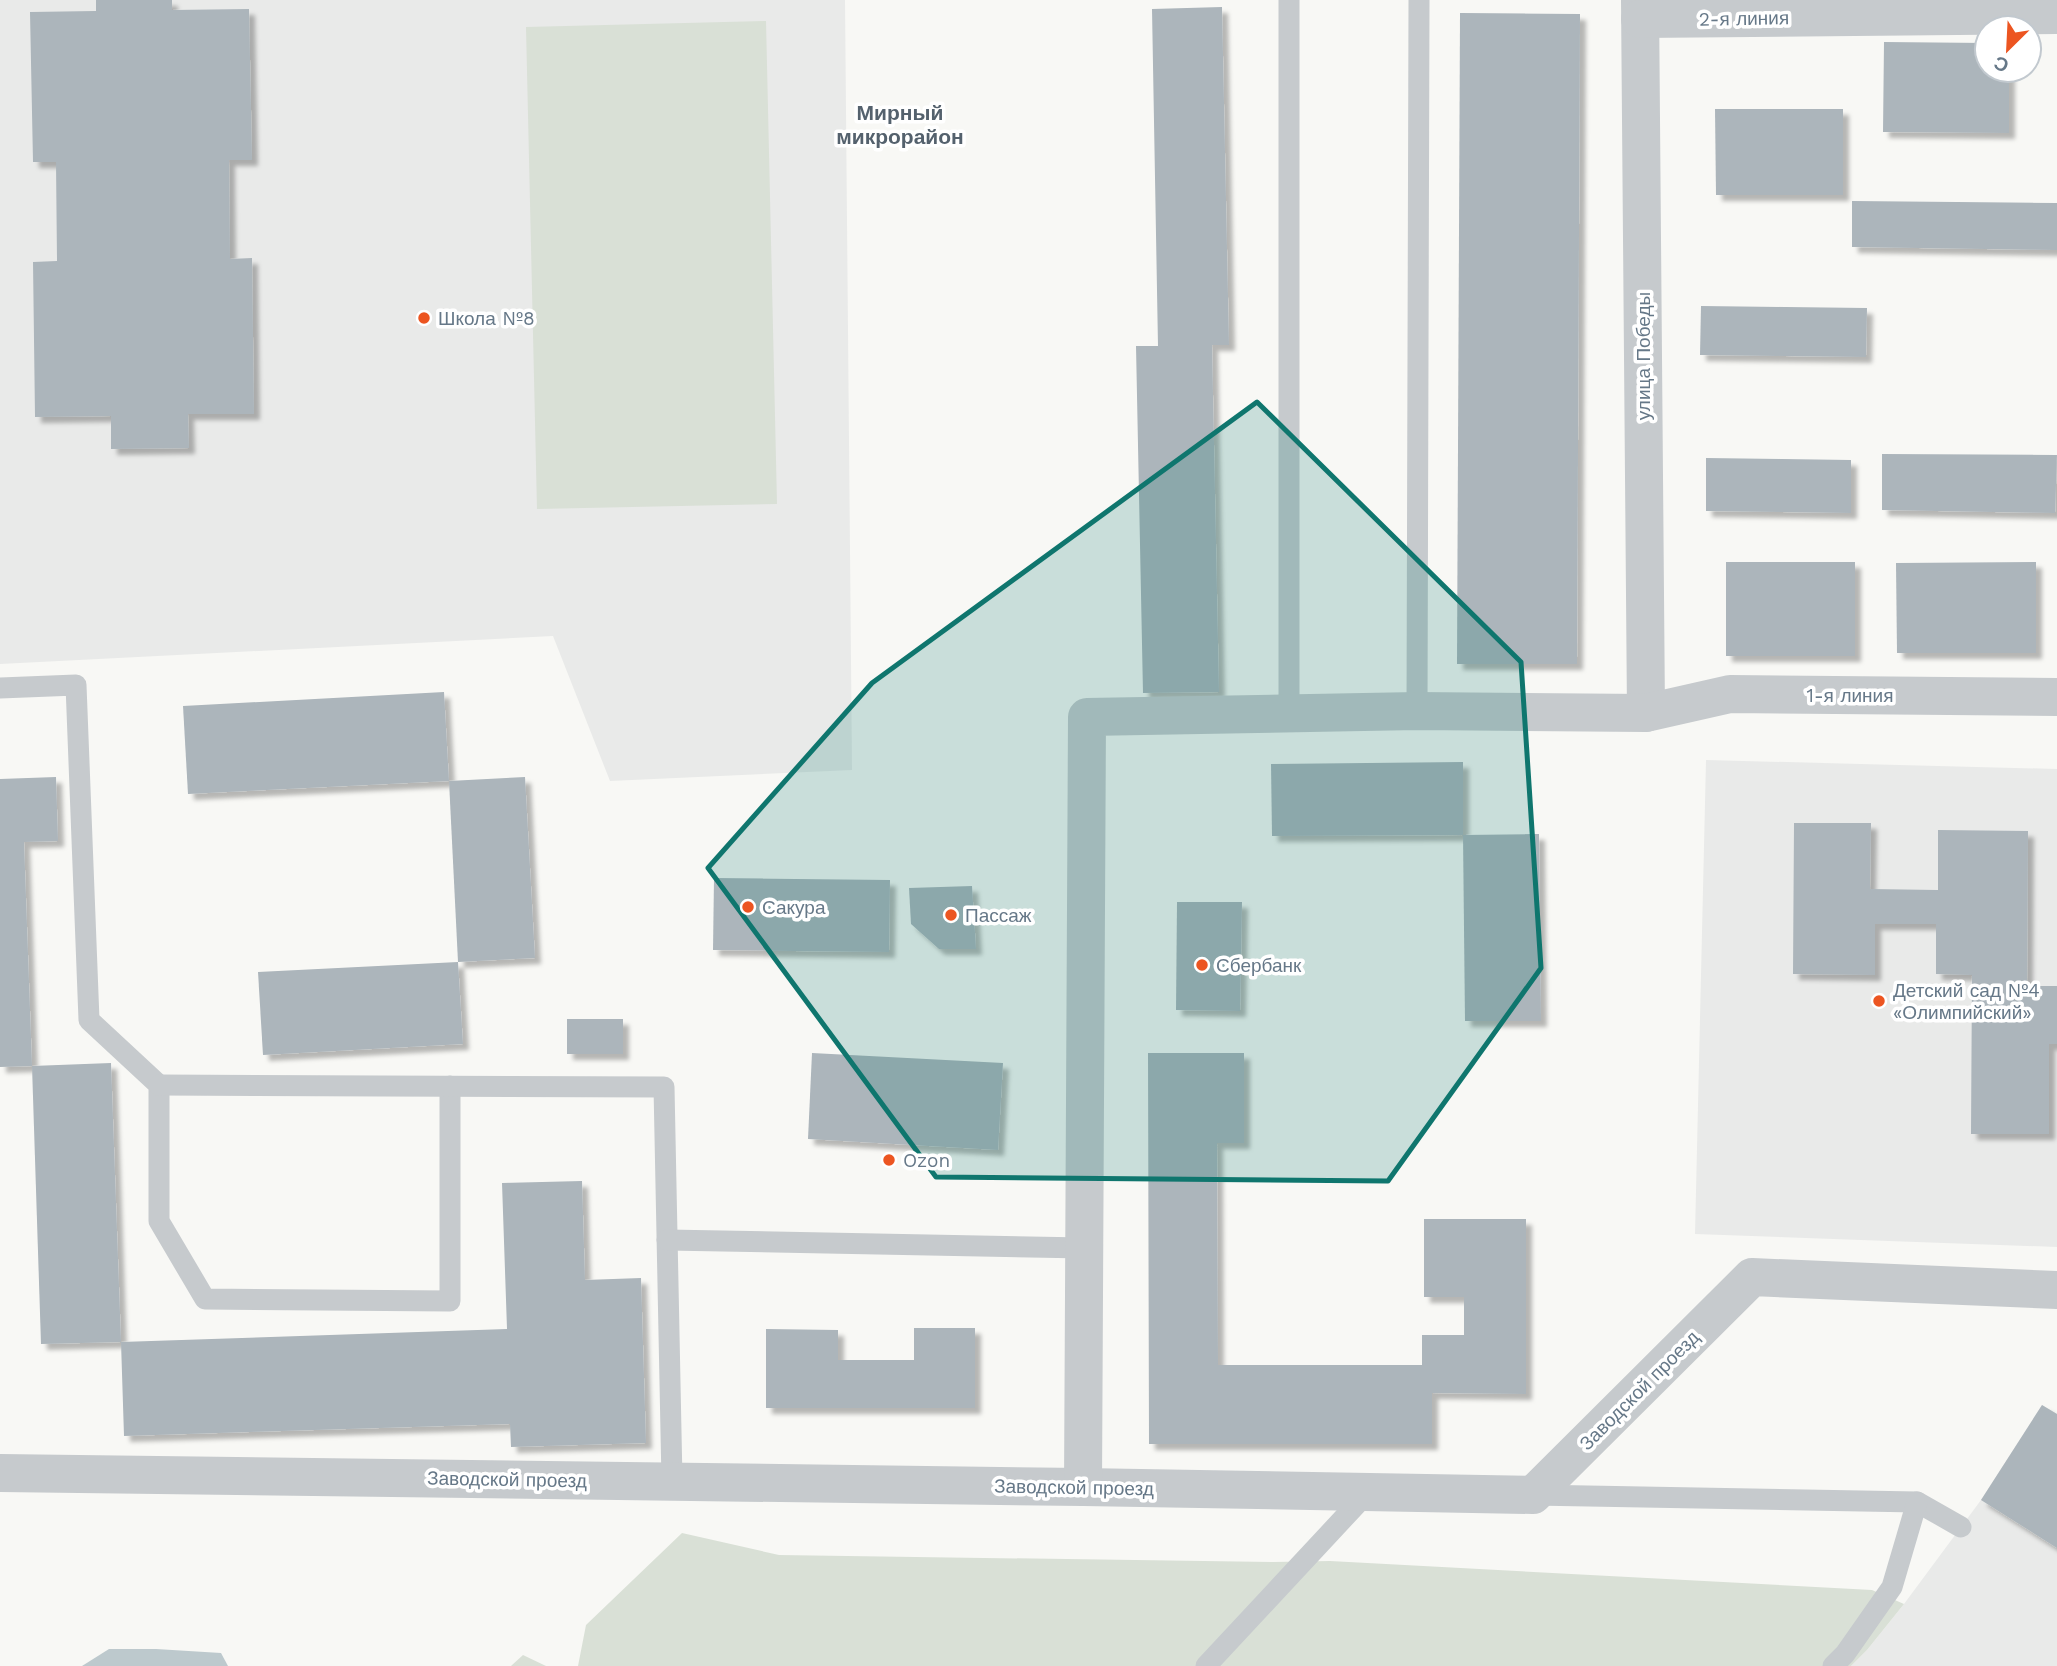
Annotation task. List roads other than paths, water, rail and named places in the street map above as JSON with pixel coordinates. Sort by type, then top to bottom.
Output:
[{"type":"street","name":"2-я линия","points":[[1640,9],[2057,15]]},
{"type":"street","name":"улица Победы","points":[[1640,9],[1646,713]]},
{"type":"street","name":"1-я линия","points":[[1085,1248],[1087,717],[1417,711],[1646,713],[1730,694],[2057,697]]},
{"type":"street","points":[[1083,1487],[1085,1248]]},
{"type":"street","name":"Заводской проезд","points":[[0,1473],[1533,1495],[1752,1277],[2057,1290]]},
{"type":"lane","points":[[1289,0],[1289,714]]},
{"type":"lane","points":[[1417,711],[1419,0]]},
{"type":"lane","points":[[0,688],[76,685],[89,1020],[159,1085],[664,1087],[672,1481]]},
{"type":"lane","points":[[159,1085],[159,1221],[205,1299],[450,1301],[450,1086]]},
{"type":"lane","points":[[667,1240],[1085,1248]]},
{"type":"lane","points":[[1206,1666],[1368,1492]]},
{"type":"lane","points":[[1533,1495],[1917,1502],[1961,1527]]},
{"type":"lane","points":[[1833,1666],[1845,1654],[1892,1587],[1917,1502]]},
{"type":"place","name":"Школа №8","points":[[424,318]]},
{"type":"place","name":"Сакура","points":[[748,907]]},
{"type":"place","name":"Пассаж","points":[[951,915]]},
{"type":"place","name":"Сбербанк","points":[[1202,965]]},
{"type":"place","name":"Детский сад №4 «Олимпийский»","points":[[1879,1001]]},
{"type":"place","name":"Ozon","points":[[889,1160]]},
{"type":"district","name":"Мирный микрорайон","points":[[900,125]]}]
